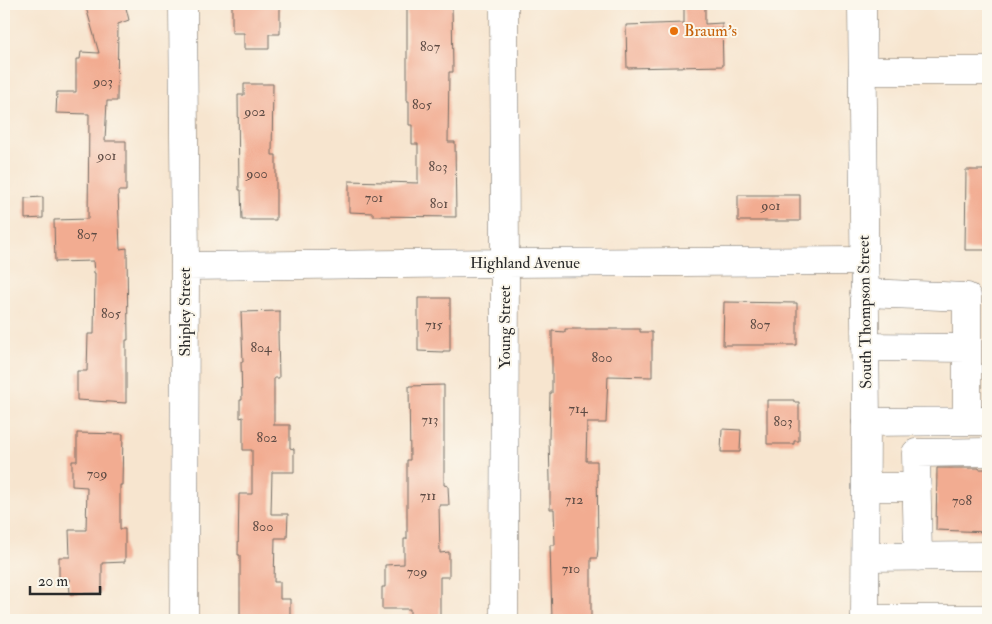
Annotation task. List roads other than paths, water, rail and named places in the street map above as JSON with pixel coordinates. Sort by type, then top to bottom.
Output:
[{"type":"street","name":"Shipley Street","points":[[183,4],[185,266],[184,620]]},
{"type":"street","name":"Young Street","points":[[504,4],[504,620]]},
{"type":"street","name":"South Thompson Street","points":[[862,4],[866,422],[865,620]]},
{"type":"street","points":[[863,71],[988,71]]},
{"type":"street","name":"Highland Avenue","points":[[185,266],[864,261]]},
{"type":"street","points":[[864,293],[967,297],[967,348],[977,379],[977,421],[866,422]]},
{"type":"street","points":[[865,347],[967,348]]},
{"type":"street","points":[[918,557],[916,452],[988,452]]},
{"type":"street","points":[[866,486],[917,487]]},
{"type":"street","points":[[866,557],[988,556]]},
{"type":"street","points":[[865,620],[988,619]]},
{"type":"place","name":"Braum's","points":[[674,31]]}]
